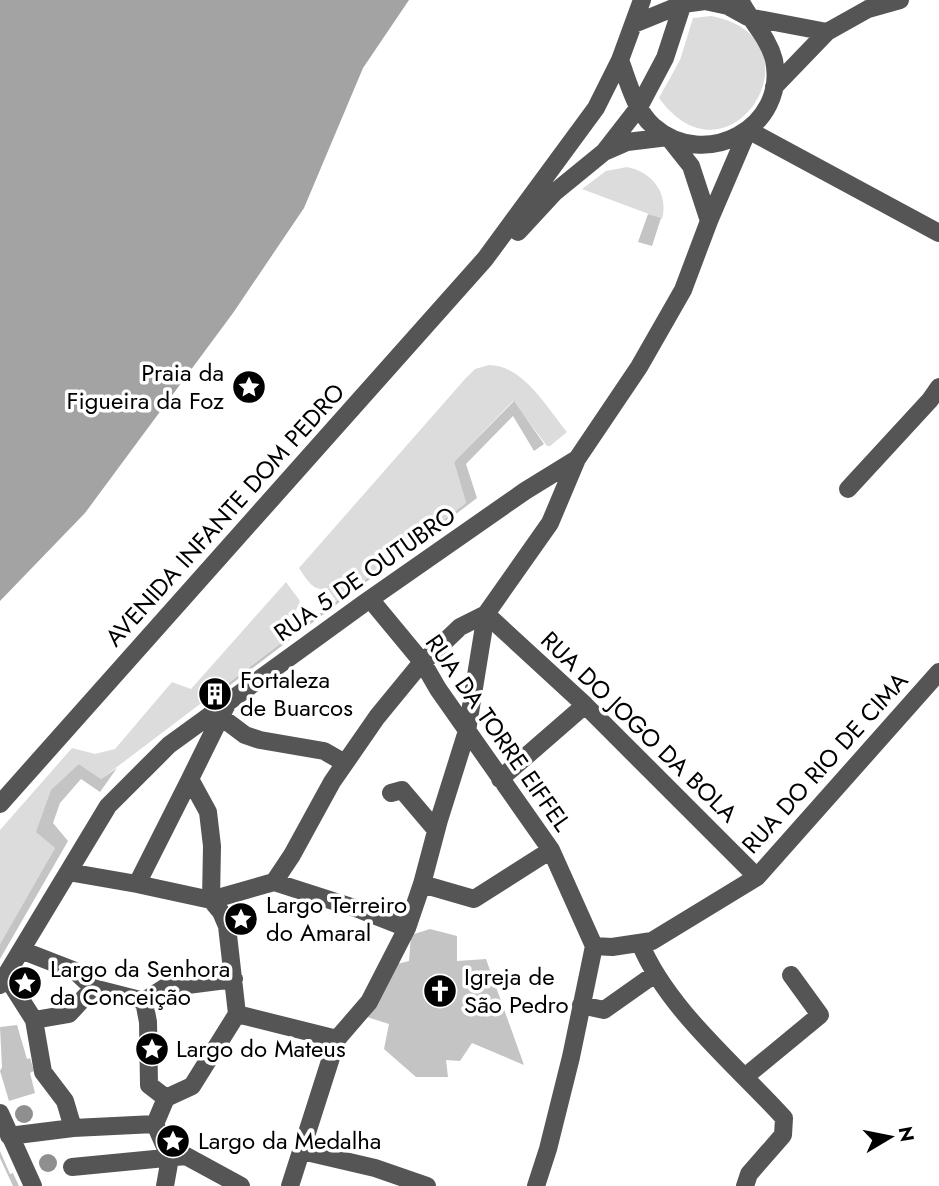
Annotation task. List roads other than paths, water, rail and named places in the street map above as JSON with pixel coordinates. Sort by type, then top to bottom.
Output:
[{"type":"street","points":[[485,259],[596,108],[620,60],[642,0]]},
{"type":"street","points":[[604,152],[627,142],[668,137],[688,144],[709,146],[730,141],[748,130],[765,111],[774,87],[774,61],[765,37],[748,17],[740,0]]},
{"type":"street","points":[[774,87],[827,32],[868,9],[901,0]]},
{"type":"street","points":[[634,24],[683,2],[705,1],[728,6],[748,17],[827,32]]},
{"type":"street","points":[[485,259],[508,243],[555,192],[604,152],[639,107],[665,58],[683,2]]},
{"type":"street","points":[[620,60],[639,107],[651,124],[668,137],[691,166],[709,221]]},
{"type":"street","points":[[748,130],[939,233]]},
{"type":"street","name":"RUA 5 DE OUTUBRO","points":[[3,981],[108,806],[169,745],[225,709],[370,599],[525,491],[577,459],[639,367],[683,290],[748,130]]},
{"type":"street","name":"AVENIDA INFANTE DOM PEDRO","points":[[0,804],[485,259]]},
{"type":"street","points":[[848,489],[939,387]]},
{"type":"street","points":[[290,1186],[337,1040],[369,1002],[407,928],[467,731],[486,614],[550,523],[577,459]]},
{"type":"street","name":"RUA DA TORRE EIFFEL","points":[[370,599],[423,663],[438,689],[551,850],[594,946]]},
{"type":"street","points":[[274,882],[332,782],[377,717],[423,663],[460,627],[486,614]]},
{"type":"street","name":"RUA DO JOGO DA BOLA","points":[[486,614],[585,705],[757,877]]},
{"type":"street","name":"RUA DO RIO DE CIMA","points":[[594,946],[612,947],[652,941],[757,877],[939,672]]},
{"type":"street","points":[[500,779],[585,705]]},
{"type":"street","points":[[137,884],[225,709],[245,735],[324,751],[345,763]]},
{"type":"street","points":[[165,1186],[170,1158],[155,1124],[166,1098],[192,1086],[237,1014],[227,926],[221,912],[211,901],[212,846],[208,812],[190,779]]},
{"type":"street","points":[[391,793],[402,789],[436,830]]},
{"type":"street","points":[[422,884],[474,899],[551,850]]},
{"type":"street","points":[[68,872],[211,901],[274,882],[407,928]]},
{"type":"street","points":[[640,943],[654,974],[705,1038],[746,1076],[784,1118],[783,1135],[749,1174],[745,1186]]},
{"type":"street","points":[[536,1186],[571,1057],[594,946]]},
{"type":"street","points":[[22,950],[75,971],[93,988],[144,1001],[164,989],[234,979]]},
{"type":"street","points":[[581,1005],[604,1010],[654,974]]},
{"type":"street","points":[[746,1076],[820,1015],[791,975]]},
{"type":"street","points":[[3,981],[34,1020],[43,1072],[65,1101],[73,1128]]},
{"type":"street","points":[[34,1020],[69,1014],[93,988]]},
{"type":"street","points":[[144,1001],[148,1022],[149,1085],[166,1098]]},
{"type":"street","points":[[237,1014],[337,1040]]},
{"type":"street","points":[[0,1113],[33,1186]]},
{"type":"street","points":[[9,1136],[73,1128],[155,1124]]},
{"type":"street","points":[[302,1151],[375,1168],[427,1186]]},
{"type":"street","points":[[72,1167],[186,1156],[242,1186]]},
{"type":"street","points":[[370,1186],[375,1168]]},
{"type":"place","name":"Praia da Figueira da Foz","points":[[249,387]]},
{"type":"place","name":"Fortaleza de Buarcos","points":[[215,694]]},
{"type":"place","name":"Largo Terreiro do Amaral","points":[[241,919]]},
{"type":"place","name":"Largo da Senhora da Conceição","points":[[25,983]]},
{"type":"place","name":"Igreja de São Pedro","points":[[440,991]]},
{"type":"place","name":"Largo do Mateus","points":[[152,1049]]},
{"type":"place","name":"Largo da Medalha","points":[[173,1141]]}]
